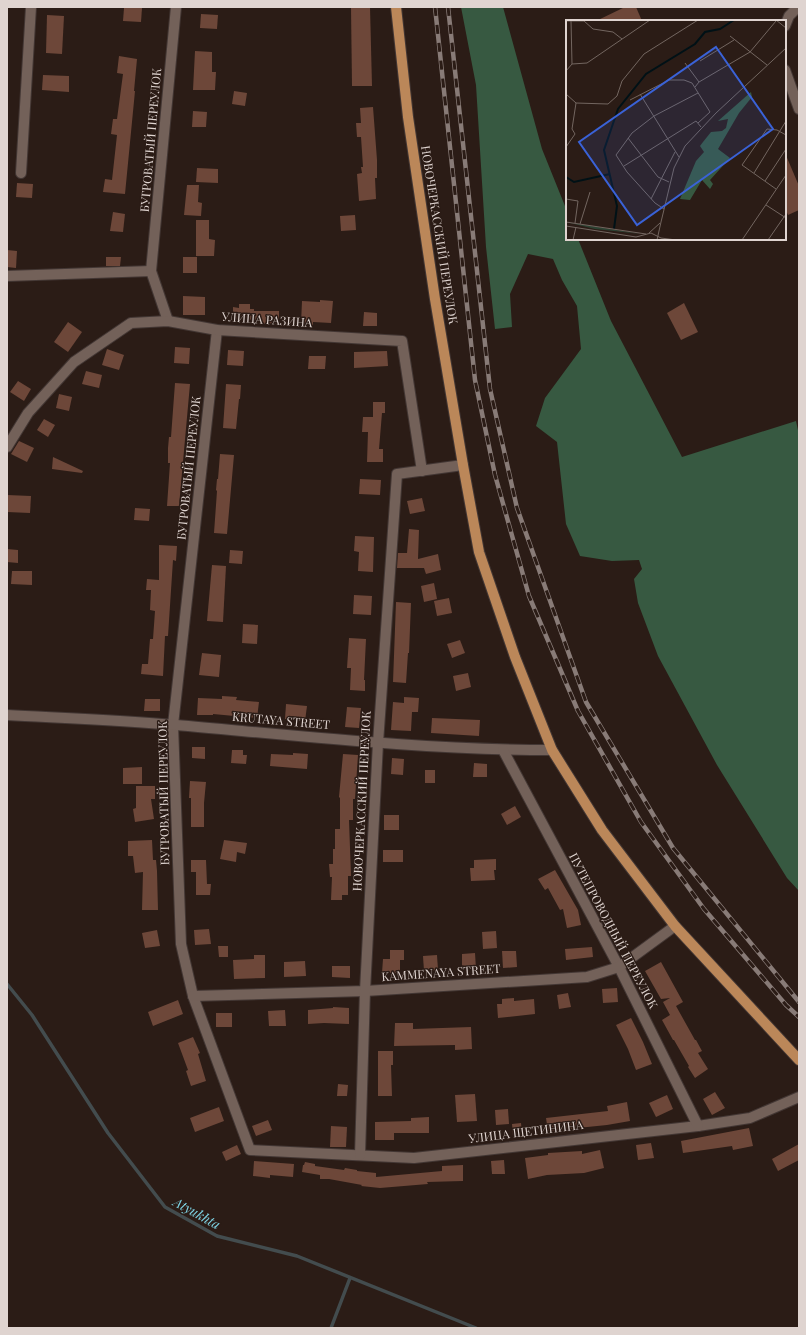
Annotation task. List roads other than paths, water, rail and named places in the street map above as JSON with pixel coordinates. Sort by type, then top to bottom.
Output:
[{"type":"main road","name":"НОВОЧЕРКАССКИЙ ПЕРЕУЛОК","points":[[396,7],[408,117],[436,306],[463,465],[480,552],[515,657],[552,750],[602,830],[675,926],[799,1060]]},
{"type":"street","points":[[21,173],[31,7]]},
{"type":"street","name":"БУГРОВАТЫЙ ПЕРЕУЛОК","points":[[168,322],[151,272],[176,7]]},
{"type":"street","points":[[787,21],[798,7]]},
{"type":"street","points":[[786,73],[799,108]]},
{"type":"street","points":[[7,276],[151,272]]},
{"type":"street","name":"УЛИЦА РАЗИНА","points":[[7,447],[28,413],[74,362],[131,323],[168,322],[217,330],[402,341],[422,471]]},
{"type":"street","name":"БУГРОВАТЫЙ ПЕРЕУЛОК","points":[[217,330],[173,725],[181,944],[193,996],[250,1150]]},
{"type":"street","name":"НОВОЧЕРКАССКИЙ ПЕРЕУЛОК","points":[[360,1155],[365,991],[378,743],[397,474],[463,465]]},
{"type":"street","name":"KRUTAYA STREET","points":[[7,715],[173,725],[378,743],[503,750],[552,750]]},
{"type":"street","name":"ПУТЕПРОВОДНЫЙ ПЕРЕУЛОК","points":[[503,750],[619,967],[698,1126]]},
{"type":"street","name":"KAMMENAYA STREET","points":[[193,996],[365,991],[587,977],[619,967],[675,926]]},
{"type":"street","name":"УЛИЦА ЩЕТИНИНА","points":[[250,1150],[414,1158],[698,1126],[750,1118],[799,1096]]},
{"type":"waterway","name":"Atyukhta","points":[[7,984],[32,1015],[108,1133],[165,1207],[217,1236],[297,1256],[476,1328]]},
{"type":"waterway","points":[[331,1328],[350,1278]]},
{"type":"railway","points":[[435,7],[475,380],[495,475],[529,596],[578,711],[641,822],[704,909],[786,1005],[799,1017]]},
{"type":"railway","points":[[448,7],[490,389],[517,508],[586,702],[673,848],[799,1002]]}]
